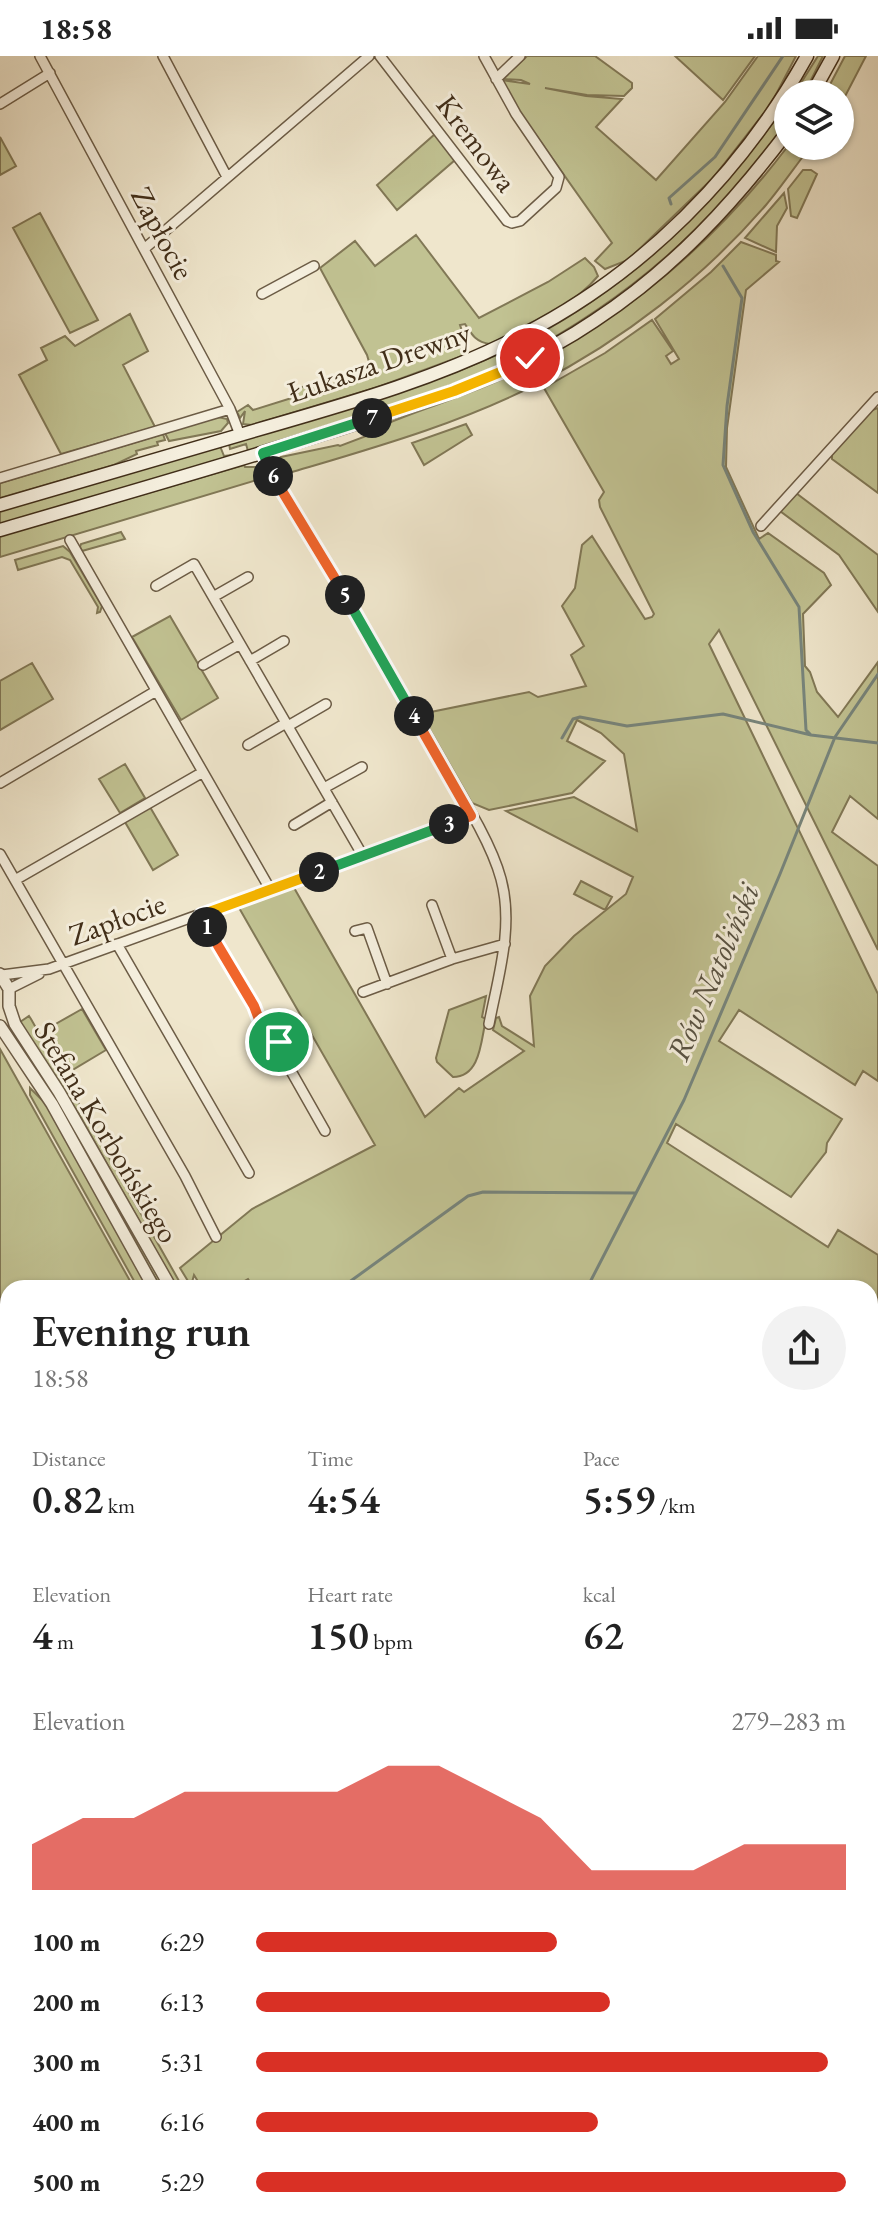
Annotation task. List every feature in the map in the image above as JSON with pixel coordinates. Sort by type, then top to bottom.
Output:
[{"type":"main road","name":"Łukasza Drewny","points":[[0,505],[429,377],[525,334],[634,262],[707,195],[773,112],[807,56]]},
{"type":"main road","points":[[820,80],[833,56]]},
{"type":"main road","name":"Łukasza Drewny","points":[[0,530],[263,453],[454,391],[530,358],[593,323],[662,271],[745,188],[774,150]]},
{"type":"street","name":"Zapłocie","points":[[40,56],[230,409],[240,435]]},
{"type":"street","points":[[163,56],[227,177]]},
{"type":"street","points":[[144,249],[369,56]]},
{"type":"street","name":"Kremowa","points":[[380,56],[507,221],[512,223],[520,221],[556,188],[559,180],[516,114],[484,56]]},
{"type":"street","name":"Kremowa","points":[[496,79],[520,56]]},
{"type":"street","points":[[0,104],[50,73]]},
{"type":"street","points":[[262,294],[314,266]]},
{"type":"street","points":[[761,526],[878,397]]},
{"type":"street","points":[[0,478],[230,409]]},
{"type":"street","points":[[263,453],[270,472],[379,653],[471,816],[501,879],[505,944],[489,1024]]},
{"type":"street","points":[[70,540],[270,889]]},
{"type":"street","points":[[156,586],[194,564],[363,856]]},
{"type":"street","points":[[213,597],[248,577]]},
{"type":"street","points":[[250,661],[284,641]]},
{"type":"street","points":[[203,665],[240,644]]},
{"type":"street","points":[[0,783],[156,691]]},
{"type":"street","points":[[248,745],[326,704]]},
{"type":"street","points":[[324,788],[362,767]]},
{"type":"street","points":[[15,880],[203,772]]},
{"type":"street","points":[[294,825],[332,802]]},
{"type":"street","name":"Zapłocie","points":[[8,993],[49,969],[471,816]]},
{"type":"street","points":[[0,854],[185,1176],[191,1194],[216,1237]]},
{"type":"street","points":[[432,905],[452,959]]},
{"type":"street","points":[[201,915],[254,1006],[265,1035],[281,1045],[296,1080],[325,1131]]},
{"type":"street","points":[[355,931],[367,928],[387,984]]},
{"type":"street","points":[[117,944],[249,1173]]},
{"type":"street","points":[[363,992],[452,959],[505,944]]},
{"type":"street","name":"Zapłocie","points":[[1,974],[49,969]]},
{"type":"street","name":"Stefana Korbońskiego","points":[[1,974],[15,1024],[59,1092],[166,1280]]},
{"type":"street","name":"Stefana Korbońskiego","points":[[0,1010],[8,993]]},
{"type":"street","name":"Stefana Korbońskiego","points":[[0,1026],[52,1104],[150,1280]]},
{"type":"green space","points":[[527,56],[595,56],[632,83],[632,88],[624,96],[587,95],[545,88],[586,96],[622,99],[596,127],[656,180],[725,102],[758,56],[796,56],[784,80],[774,80],[771,104],[713,178],[628,260],[605,269],[595,261],[612,243],[516,107],[501,80],[530,84],[503,79]]},
{"type":"green space","points":[[675,56],[755,56],[723,100]]},
{"type":"green space","points":[[818,56],[823,56],[811,80],[803,80]]},
{"type":"green space","points":[[845,56],[866,56],[854,80],[832,80]]},
{"type":"green space","points":[[774,120],[774,143],[712,213],[635,283],[548,341],[485,373],[419,399],[248,451],[246,444],[230,449],[229,444],[438,378],[505,351],[548,329],[588,304],[663,245],[729,177]]},
{"type":"green space","points":[[435,134],[455,160],[397,210],[377,185]]},
{"type":"green space","points":[[0,137],[16,166],[0,175]]},
{"type":"green space","points":[[777,160],[800,160],[772,198],[716,258],[631,327],[569,367],[507,398],[446,423],[289,473],[277,466],[277,460],[281,457],[340,446],[369,435],[368,432],[386,424],[515,373],[556,351],[594,328],[665,276],[729,216]]},
{"type":"green space","points":[[803,170],[817,174],[797,218],[791,216],[788,189]]},
{"type":"green space","points":[[784,193],[787,208],[777,226],[776,252],[745,238]]},
{"type":"green space","points":[[40,213],[98,320],[70,333],[13,228]]},
{"type":"green space","points":[[416,235],[479,318],[548,282],[585,258],[598,276],[562,307],[490,344],[481,342],[465,324],[460,325],[466,343],[462,356],[378,387],[252,425],[243,424],[245,411],[240,418],[237,412],[248,405],[253,410],[298,396],[297,389],[313,383],[320,388],[372,372],[367,355],[320,268],[355,241],[375,266]]},
{"type":"green space","points":[[741,242],[776,255],[779,262],[746,290],[727,428],[726,467],[759,539],[768,533],[824,573],[831,585],[803,614],[805,666],[817,692],[838,717],[878,662],[878,819],[850,796],[832,832],[878,866],[878,950],[719,630],[709,644],[878,994],[878,1081],[863,1071],[855,1085],[739,1010],[719,1041],[842,1119],[827,1143],[826,1152],[791,1197],[676,1124],[667,1143],[828,1247],[838,1230],[878,1255],[878,1280],[197,1280],[194,1275],[193,1280],[187,1280],[180,1268],[252,1209],[375,1145],[238,906],[293,886],[425,1117],[459,1088],[464,1092],[524,1051],[493,1030],[496,1018],[499,1017],[502,1026],[534,1046],[530,996],[545,966],[574,936],[626,894],[633,877],[506,811],[574,797],[637,831],[624,754],[601,733],[577,720],[567,741],[605,761],[572,793],[489,810],[472,803],[421,714],[529,692],[538,697],[586,686],[571,655],[584,646],[562,606],[575,588],[582,545],[592,536],[645,619],[654,614],[600,507],[599,500],[604,492],[544,388],[605,353],[652,320],[673,351],[666,356],[671,364],[679,359],[655,319]]},
{"type":"green space","points":[[130,314],[148,351],[123,365],[155,427],[61,454],[19,375],[47,360],[41,348],[65,336],[75,346]]},
{"type":"green space","points":[[878,408],[878,493],[832,459],[832,453],[870,411]]},
{"type":"green space","points":[[218,417],[227,419],[228,423],[221,431],[169,441],[165,433]]},
{"type":"green space","points":[[466,424],[472,435],[424,465],[412,443]]},
{"type":"green space","points":[[163,434],[165,440],[157,442],[158,445],[136,451],[137,454],[114,465],[0,498],[0,483]]},
{"type":"green space","points":[[220,446],[224,456],[240,454],[0,524],[0,511]]},
{"type":"green space","points":[[244,465],[259,467],[257,480],[0,557],[0,536]]},
{"type":"green space","points":[[796,493],[878,555],[878,612],[839,555],[780,511]]},
{"type":"green space","points":[[121,532],[125,539],[82,551],[80,547],[81,544]]},
{"type":"green space","points":[[63,546],[70,552],[102,606],[100,612],[97,613],[98,607],[70,560],[62,557],[18,570],[15,560]]},
{"type":"green space","points":[[170,616],[218,698],[181,720],[132,637]]},
{"type":"green space","points":[[32,663],[53,699],[0,730],[0,681]]},
{"type":"green space","points":[[125,764],[145,798],[120,813],[99,779]]},
{"type":"green space","points":[[150,807],[178,855],[153,870],[125,822]]},
{"type":"green space","points":[[581,881],[612,897],[605,910],[574,894]]},
{"type":"green space","points":[[486,996],[482,1017],[486,1019],[478,1056],[469,1071],[453,1077],[436,1058],[449,1010]]},
{"type":"green space","points":[[82,1009],[106,1050],[69,1072],[45,1030]]},
{"type":"green space","points":[[29,1016],[178,1280],[172,1280],[80,1116],[20,1022]]},
{"type":"green space","points":[[11,1027],[62,1107],[160,1280],[157,1280],[59,1106],[9,1029]]},
{"type":"green space","points":[[0,1049],[130,1280],[0,1280]]},
{"type":"green space","points":[[30,1088],[46,1104],[144,1280],[134,1280],[30,1095]]},
{"type":"waterway","points":[[671,204],[669,198],[715,157],[783,56]]},
{"type":"waterway","points":[[723,266],[742,298],[727,406],[723,465],[753,532],[799,607],[806,730],[811,735],[878,743]]},
{"type":"waterway","name":"Rów Natoliński","points":[[591,1280],[684,1100],[835,737],[878,674]]},
{"type":"waterway","points":[[562,738],[573,719],[580,717],[627,726],[723,714],[811,735]]},
{"type":"waterway","points":[[352,1280],[468,1196],[483,1192],[636,1193]]},
{"type":"route","points":[[279,1042],[265,1035],[254,1006],[201,915],[471,816],[379,653],[270,472],[263,453],[412,406],[502,372],[530,358]]}]
